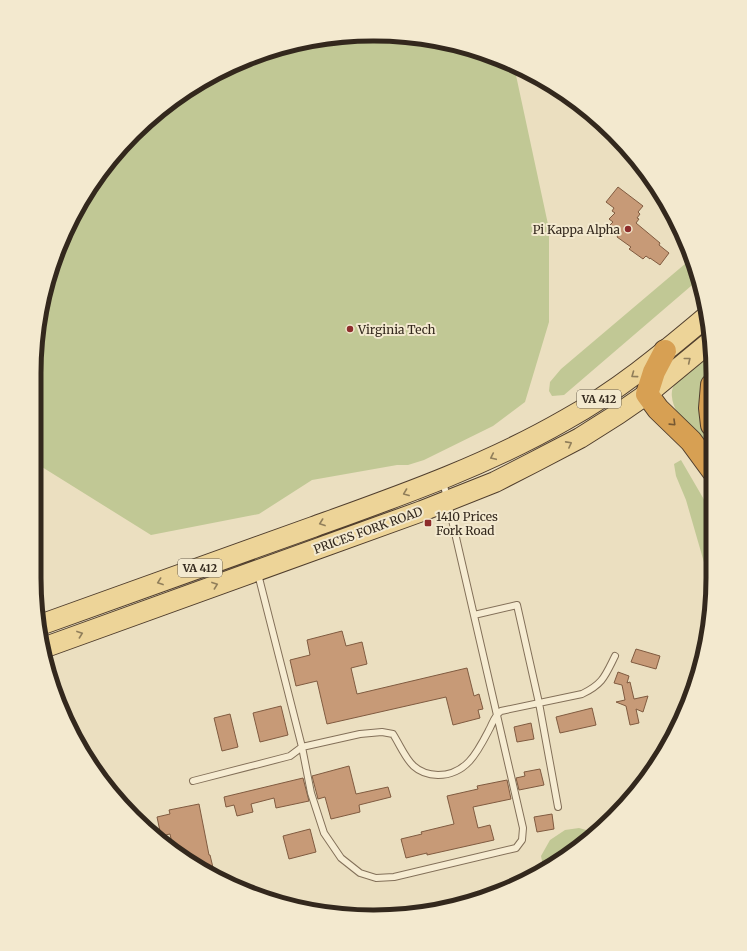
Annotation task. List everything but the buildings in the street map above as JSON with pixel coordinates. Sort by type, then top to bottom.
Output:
[{"type":"highway","points":[[665,351],[654,372],[647,394],[658,409],[691,441],[706,461]]},
{"type":"main road","name":"PRICES FORK ROAD","points":[[44,623],[442,479],[507,451],[567,419],[632,376],[702,321]]},
{"type":"main road","name":"PRICES FORK ROAD","points":[[48,646],[448,501],[495,482],[580,438],[647,394],[705,347]]},
{"type":"lane","points":[[258,570],[302,748],[311,793],[324,833],[341,858],[360,873],[376,878],[394,877],[516,848],[522,840],[523,828],[442,479]]},
{"type":"lane","points":[[474,615],[517,605],[539,702],[558,807]]},
{"type":"lane","points":[[193,782],[290,756],[302,748],[360,734],[382,732],[393,734],[408,760],[417,770],[430,774],[446,775],[459,771],[472,759],[497,714],[502,711],[539,702],[582,694],[594,688],[603,679],[616,656]]},
{"type":"green space","name":"Virginia Tech","points":[[374,41],[395,42],[438,47],[460,52],[515,72],[549,229],[549,322],[525,402],[493,426],[424,460],[408,465],[397,465],[312,480],[259,514],[151,535],[41,466],[42,352],[47,309],[52,287],[66,246],[75,226],[97,189],[110,171],[138,138],[189,97],[226,75],[246,66],[287,52],[330,44]]},
{"type":"green space","points":[[687,263],[694,284],[564,395],[552,396],[549,391],[550,382],[561,369]]},
{"type":"green space","points":[[705,358],[706,451],[682,421],[677,412],[672,395],[672,389],[676,382]]},
{"type":"green space","points":[[681,460],[706,503],[706,569],[686,500],[676,476],[674,464]]},
{"type":"green space","points":[[579,828],[589,831],[558,854],[542,863],[541,856],[550,840],[565,830]]},
{"type":"place","name":"Pi Kappa Alpha","points":[[628,229]]},
{"type":"place","name":"Virginia Tech","points":[[350,329]]},
{"type":"place","name":"1410 Prices Fork Road","points":[[428,523]]}]
